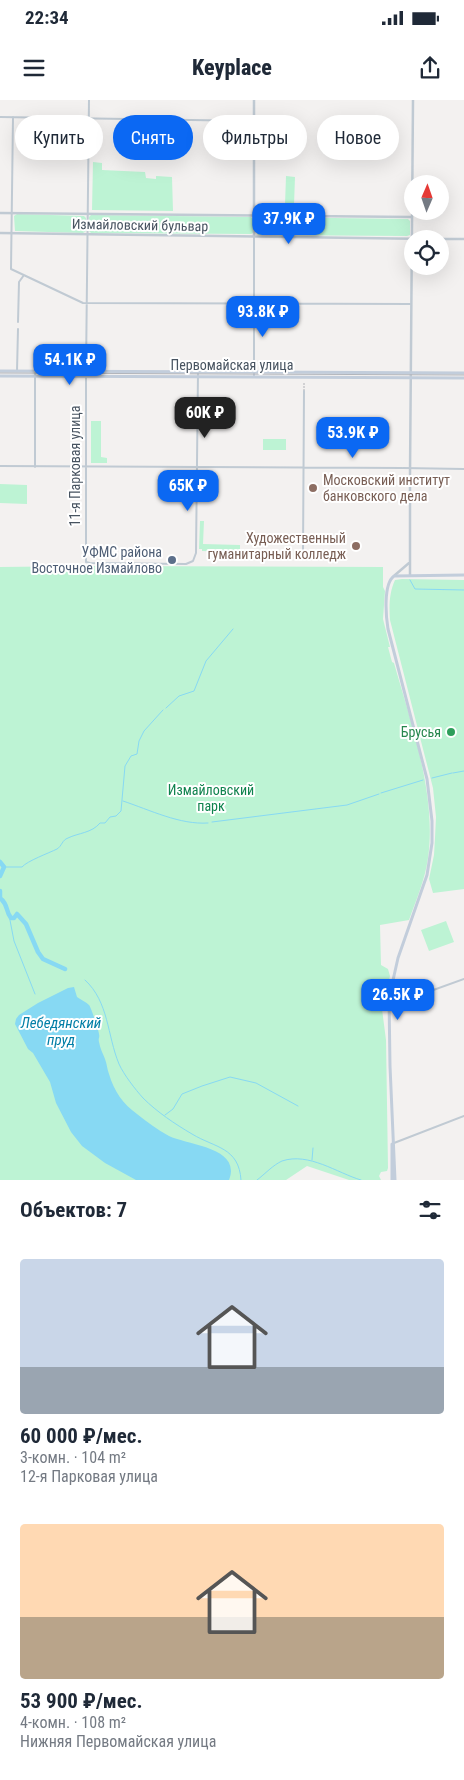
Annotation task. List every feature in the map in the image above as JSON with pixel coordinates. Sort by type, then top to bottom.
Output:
[{"type":"main road","name":"Первомайская улица","points":[[0,371],[86,377],[254,372],[304,377],[464,373]]},
{"type":"main road","name":"Первомайская улица","points":[[0,376],[86,371],[254,377],[464,378]]},
{"type":"main road","points":[[393,1180],[389,1006],[395,968],[425,883],[432,843],[432,806],[427,779],[386,619],[389,584],[391,578],[395,576],[464,575]]},
{"type":"street","name":"11-я Парковая улица","points":[[89,100],[89,115]]},
{"type":"street","points":[[254,100],[254,115]]},
{"type":"street","points":[[412,175],[413,100]]},
{"type":"street","points":[[0,117],[13,117],[11,269],[83,303],[410,304]]},
{"type":"street","points":[[103,118],[203,120]]},
{"type":"street","name":"11-я Парковая улица","points":[[89,160],[85,467],[86,562],[186,564],[193,560],[196,553],[196,467]]},
{"type":"street","points":[[254,160],[254,377]]},
{"type":"street","name":"Измайловский бульвар","points":[[0,213],[404,217]]},
{"type":"street","name":"Измайловский бульвар","points":[[0,233],[404,238]]},
{"type":"street","points":[[449,239],[464,239]]},
{"type":"street","points":[[18,322],[19,282],[24,275]]},
{"type":"street","points":[[410,275],[410,575]]},
{"type":"street","points":[[17,372],[18,330]]},
{"type":"street","points":[[35,374],[35,467]]},
{"type":"street","points":[[196,467],[198,374]]},
{"type":"street","points":[[303,554],[304,391]]},
{"type":"street","points":[[0,466],[464,469]]},
{"type":"street","points":[[395,576],[410,562]]},
{"type":"street","points":[[389,1006],[464,979]]},
{"type":"street","points":[[392,1143],[464,1116]]},
{"type":"green space","points":[[93,162],[102,163],[102,170],[145,172],[146,178],[156,179],[156,176],[172,177],[173,211],[92,210]]},
{"type":"green space","points":[[286,176],[295,177],[294,205],[285,205]]},
{"type":"green space","points":[[17,214],[84,216],[86,218],[86,231],[83,233],[15,231],[14,216]]},
{"type":"green space","points":[[91,215],[251,217],[253,219],[253,233],[91,233],[89,231],[89,217]]},
{"type":"green space","points":[[258,217],[404,219],[410,221],[410,230],[404,230],[404,236],[258,235],[256,221]]},
{"type":"green space","points":[[91,421],[101,421],[101,457],[107,458],[107,463],[91,463]]},
{"type":"green space","points":[[263,439],[286,439],[286,450],[263,450]]},
{"type":"green space","points":[[0,484],[27,485],[27,504],[0,503]]},
{"type":"green space","points":[[200,521],[204,521],[203,544],[240,545],[240,552],[202,551],[202,549],[199,549]]},
{"type":"green space","name":"Измайловский парк","points":[[0,567],[383,567],[383,587],[385,591],[383,619],[392,662],[394,663],[421,760],[426,785],[430,834],[425,874],[409,920],[380,925],[381,965],[388,969],[390,976],[382,1009],[386,1040],[388,1168],[387,1171],[381,1172],[379,1176],[381,1180],[349,1180],[307,1166],[286,1180],[0,1180]]},
{"type":"green space","points":[[395,580],[464,580],[464,889],[433,893],[429,879],[434,855],[436,817],[433,788],[390,620],[392,590]]},
{"type":"green space","points":[[446,921],[454,942],[429,951],[421,930]]},
{"type":"water","name":"Лебедянский пруд","points":[[74,987],[77,997],[90,1007],[98,1028],[99,1044],[108,1072],[116,1091],[123,1101],[145,1120],[169,1136],[211,1149],[220,1154],[228,1160],[231,1169],[229,1180],[136,1180],[105,1163],[82,1146],[71,1132],[56,1103],[50,1082],[33,1053],[28,1049],[15,1024],[19,1015],[38,1003],[68,988]]},
{"type":"waterway","points":[[410,580],[415,589],[464,590]]},
{"type":"waterway","points":[[166,708],[179,696],[194,691],[206,661],[233,629]]},
{"type":"waterway","points":[[4,867],[22,867],[57,849],[66,839],[89,831],[100,823],[105,823],[110,817],[116,816],[121,811],[125,766],[131,756],[137,754],[139,741],[144,731],[163,710]]},
{"type":"waterway","points":[[453,773],[464,771]]},
{"type":"waterway","points":[[432,778],[452,773]]},
{"type":"waterway","points":[[381,793],[423,780]]},
{"type":"waterway","points":[[212,822],[347,805],[379,794]]},
{"type":"waterway","points":[[123,801],[187,822],[208,823]]},
{"type":"waterway","points":[[0,862],[4,867],[0,876]]},
{"type":"waterway","points":[[0,891],[0,898],[5,903],[9,915],[11,918],[14,918],[17,914],[26,924],[43,959],[65,969]]},
{"type":"waterway","points":[[9,915],[14,941],[35,994]]},
{"type":"waterway","points":[[85,980],[99,998],[119,1064],[133,1086],[148,1103],[166,1118],[231,1155],[236,1161],[241,1180]]},
{"type":"waterway","points":[[165,1115],[173,1109],[182,1094],[230,1077],[256,1083],[298,1106]]},
{"type":"waterway","points":[[312,1160],[313,1148]]},
{"type":"waterway","points":[[257,1180],[272,1167],[282,1161],[292,1159],[302,1159],[323,1164],[361,1180]]},
{"type":"tunnel","points":[[304,383],[304,391]]},
{"type":"tram line","points":[[0,373],[464,375]]},
{"type":"place","name":"Московский институт банковского дела","points":[[313,488]]},
{"type":"place","name":"Художественный гуманитарный колледж","points":[[356,546]]},
{"type":"place","name":"УФМС района Восточное Измайлово","points":[[172,560]]},
{"type":"place","name":"Брусья","points":[[451,732]]}]
